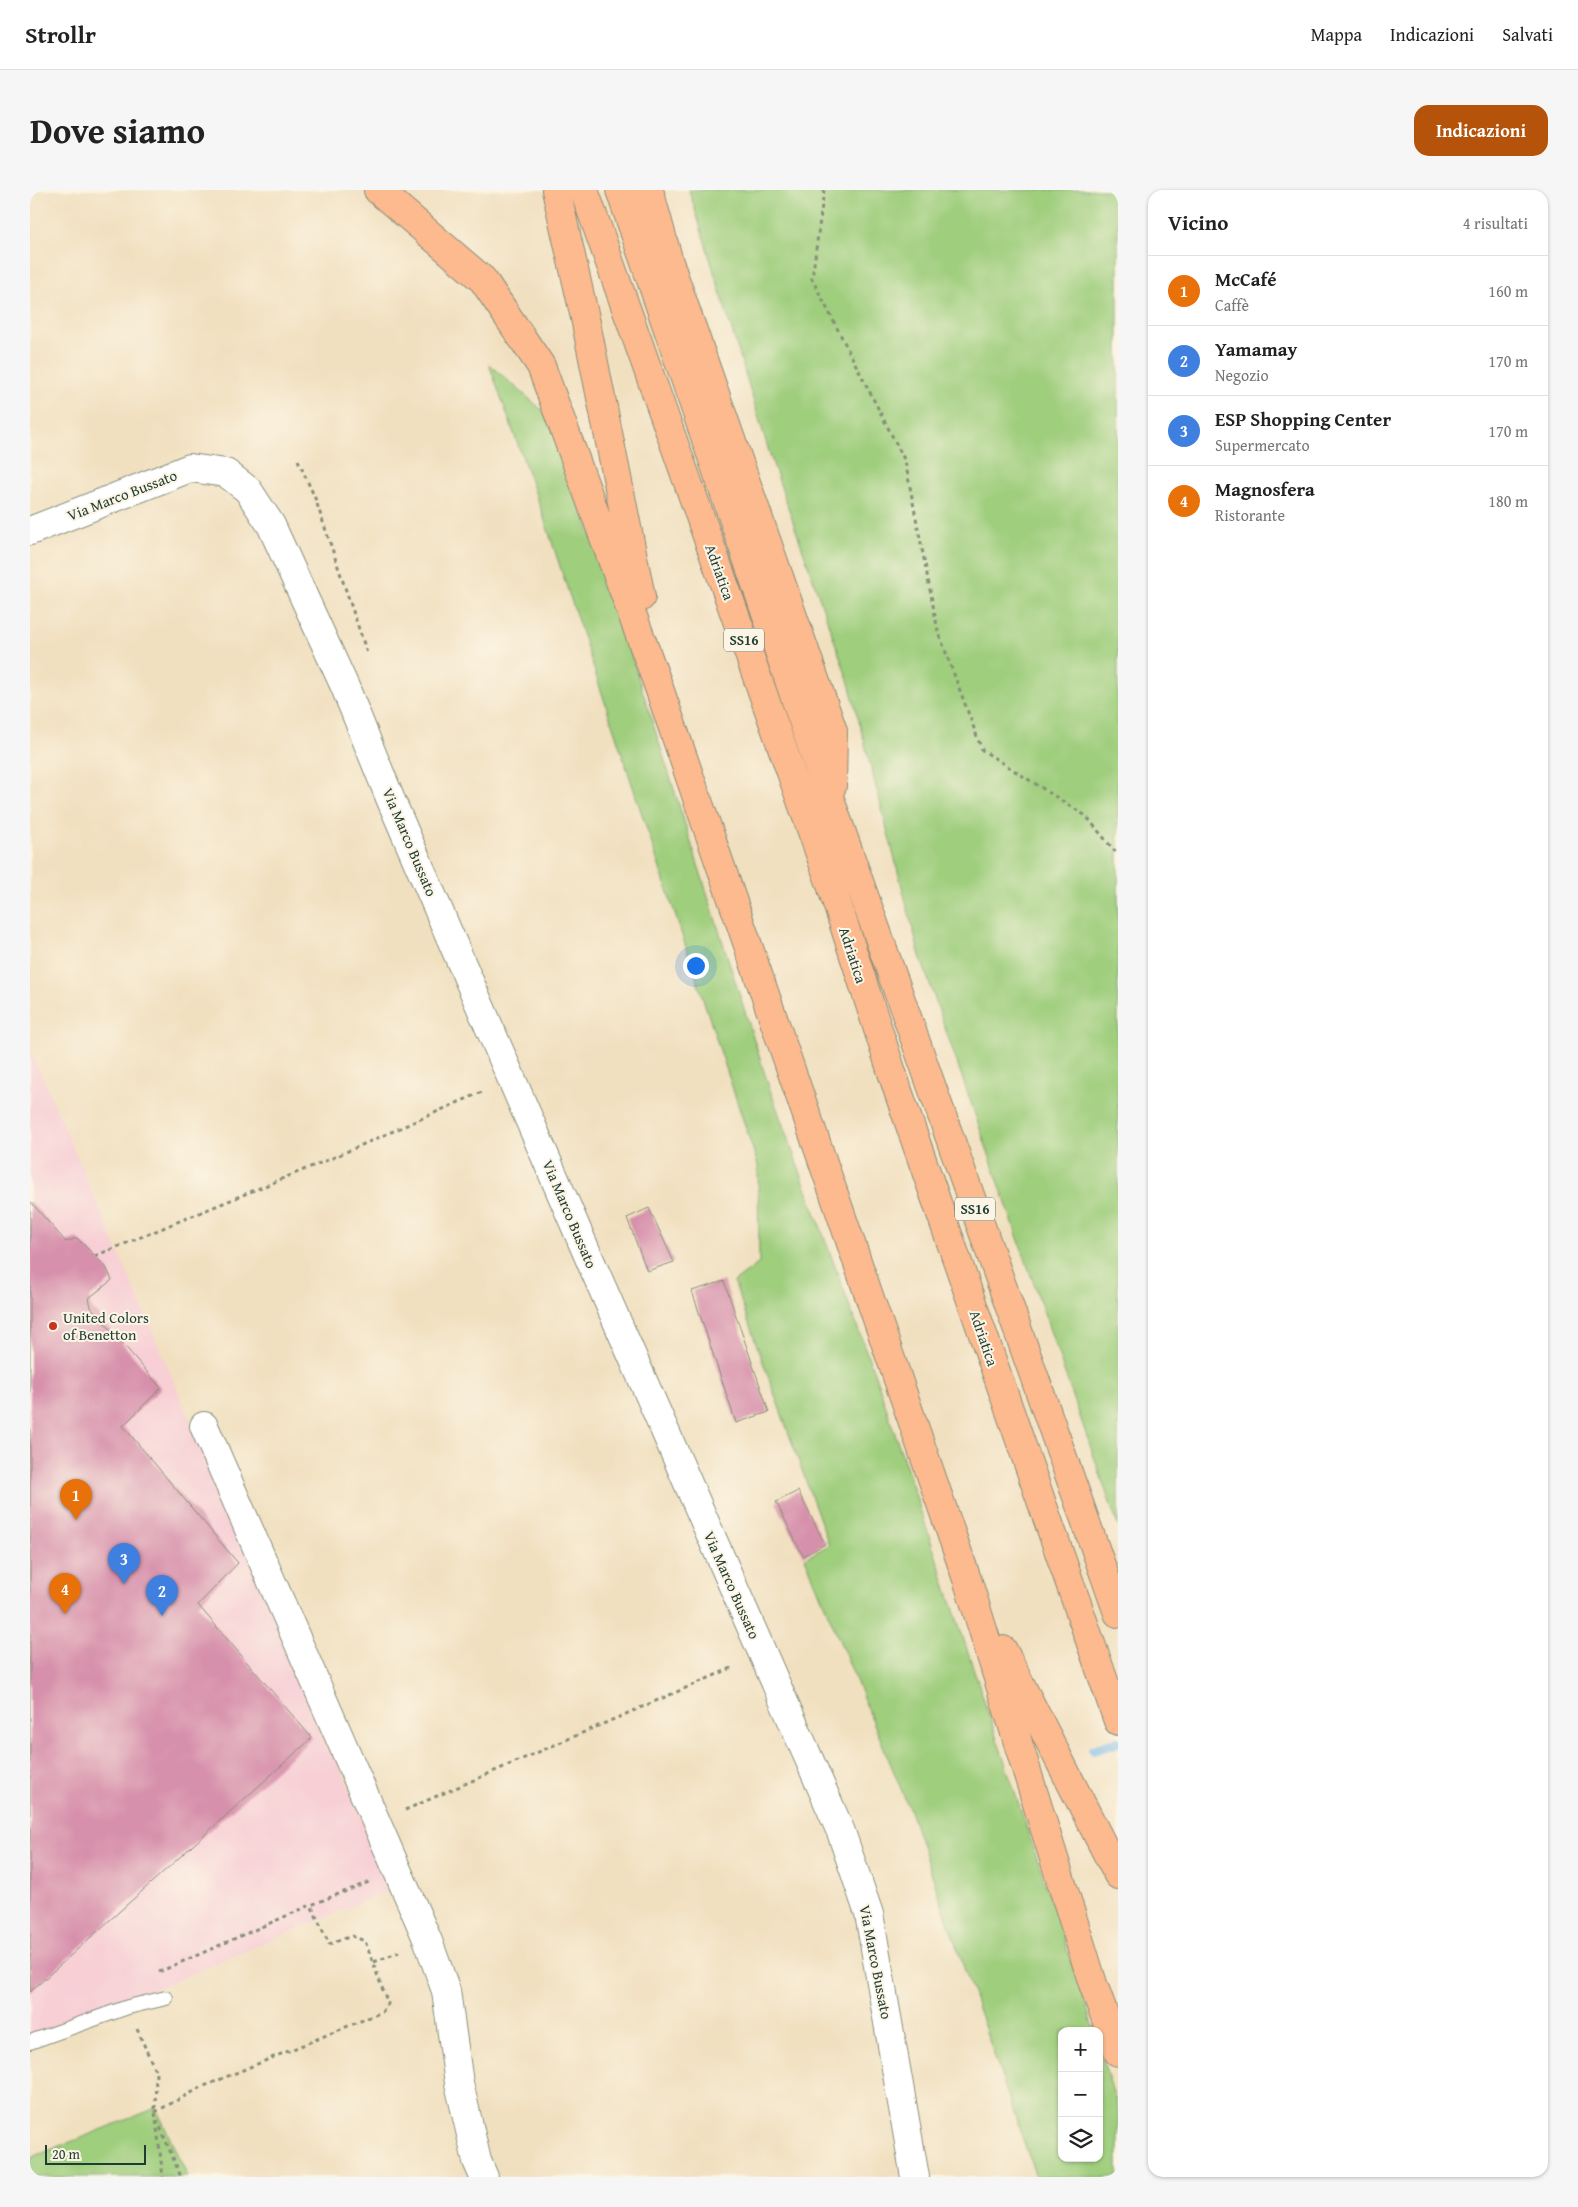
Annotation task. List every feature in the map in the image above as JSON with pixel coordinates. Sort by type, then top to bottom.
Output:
[{"type":"highway","points":[[378,190],[483,280],[541,366],[658,682],[969,1585],[1093,1984],[1118,2052]]},
{"type":"highway","points":[[556,190],[585,318],[658,682]]},
{"type":"highway","name":"Adriatica","points":[[584,190],[828,876],[898,1091],[1118,1721]]},
{"type":"highway","name":"Adriatica","points":[[620,190],[832,805],[1118,1613]]},
{"type":"highway","name":"SS16","points":[[649,190],[669,262],[833,732],[832,805]]},
{"type":"highway","points":[[969,1585],[1118,1875]]},
{"type":"street","name":"Via Marco Bussato","points":[[30,531],[190,468],[226,473],[248,490],[271,525],[333,660],[390,798],[762,1655],[841,1832],[869,1914],[915,2177]]},
{"type":"street","points":[[204,1426],[422,1926],[446,1991],[459,2083],[477,2161],[484,2177]]},
{"type":"lane","points":[[30,2042],[128,2007],[166,1998]]},
{"type":"path","points":[[824,190],[812,279],[905,461],[938,631],[982,750],[1086,816],[1118,856]]},
{"type":"path","points":[[298,460],[315,498],[368,658]]},
{"type":"path","points":[[95,1256],[330,1159],[513,1078]]},
{"type":"path","points":[[376,1822],[584,1734],[762,1655]]},
{"type":"path","points":[[156,1974],[310,1905],[371,1882]]},
{"type":"path","points":[[155,2112],[202,2087],[382,2012],[388,2004],[365,1941],[352,1936],[329,1944],[310,1905]]},
{"type":"path","points":[[128,2007],[156,2072],[155,2112],[163,2177]]},
{"type":"path","points":[[155,2112],[181,2177]]},
{"type":"shaded area","points":[[30,1048],[393,1889],[30,2042]]},
{"type":"green space","points":[[689,190],[1118,190],[1118,1526],[920,956],[849,683],[771,458]]},
{"type":"green space","points":[[489,364],[548,415],[603,567],[769,1087],[879,1386],[1086,2005],[1093,2027],[1058,2027],[1058,2162],[1103,2162],[1103,2061],[1118,2108],[1118,2177],[1036,2177],[909,1808],[805,1558],[829,1545],[734,1282],[759,1263],[758,1165],[540,506]]},
{"type":"green space","points":[[156,2108],[188,2177],[30,2177],[30,2158]]},
{"type":"building","points":[[30,1201],[66,1242],[77,1238],[106,1267],[112,1280],[89,1298],[91,1307],[161,1388],[123,1426],[238,1563],[198,1605],[312,1738],[30,1992]]},
{"type":"building","points":[[649,1208],[674,1262],[647,1271],[627,1218]]},
{"type":"building","points":[[724,1281],[769,1412],[736,1423],[692,1291]]},
{"type":"building","points":[[798,1491],[825,1544],[803,1556],[776,1502]]},
{"type":"waterway","points":[[1093,1750],[1118,1742]]},
{"type":"place","name":"United Colors of Benetton","points":[[53,1326]]},
{"type":"place","name":"McCafé","points":[[76,1520]]},
{"type":"place","name":"ESP Shopping Center","points":[[124,1584]]},
{"type":"place","name":"Magnosfera","points":[[65,1614]]},
{"type":"place","name":"Yamamay","points":[[162,1616]]}]
